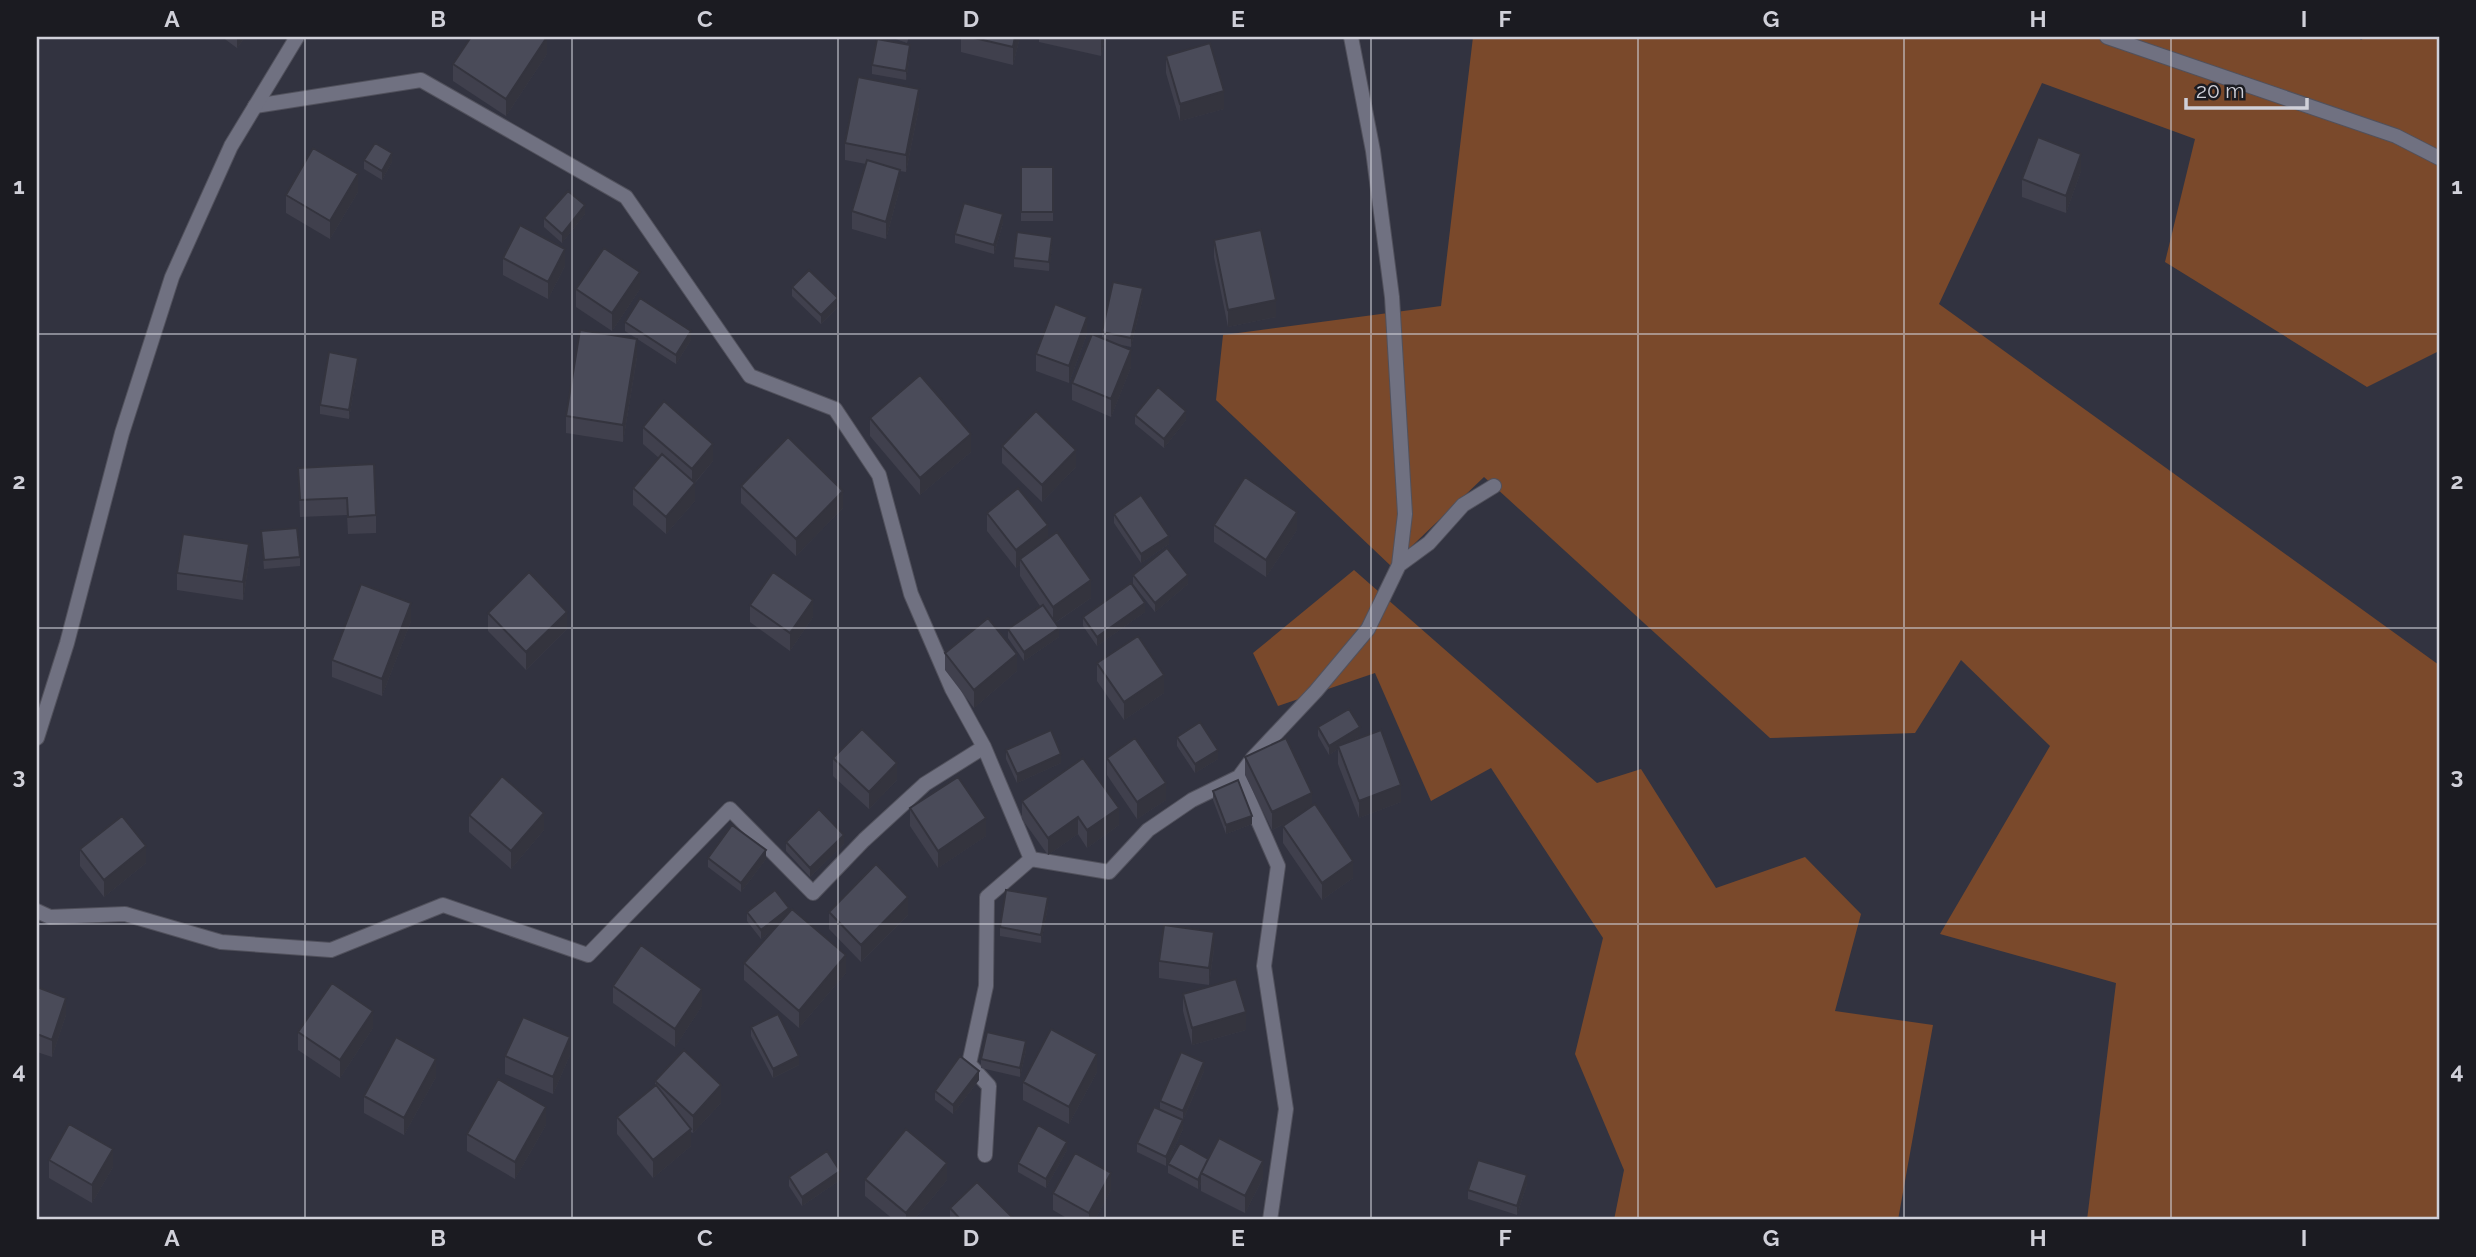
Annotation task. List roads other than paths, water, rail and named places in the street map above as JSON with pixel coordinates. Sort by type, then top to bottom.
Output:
[{"type":"street","points":[[37,738],[67,643],[122,433],[172,277],[231,146],[297,37]]},
{"type":"street","points":[[1031,859],[1109,872],[1148,830],[1192,800],[1239,777],[1368,629],[1399,565],[1405,514],[1392,297],[1373,151],[1351,37]]},
{"type":"street","points":[[2107,37],[2396,136],[2439,158]]},
{"type":"street","points":[[256,106],[421,80],[625,197],[750,376],[835,409],[879,475],[911,594],[952,689],[984,747],[1031,859]]},
{"type":"street","points":[[1399,565],[1429,543],[1463,505],[1494,486]]},
{"type":"street","points":[[37,911],[50,917],[125,914],[221,942],[331,950],[443,905],[587,955],[730,809],[813,893],[864,840],[925,784],[984,747]]},
{"type":"street","points":[[1239,777],[1279,866],[1264,966],[1286,1109],[1270,1220]]},
{"type":"street","points":[[985,1155],[989,1086],[969,1065],[986,986],[987,897],[1031,859]]}]
